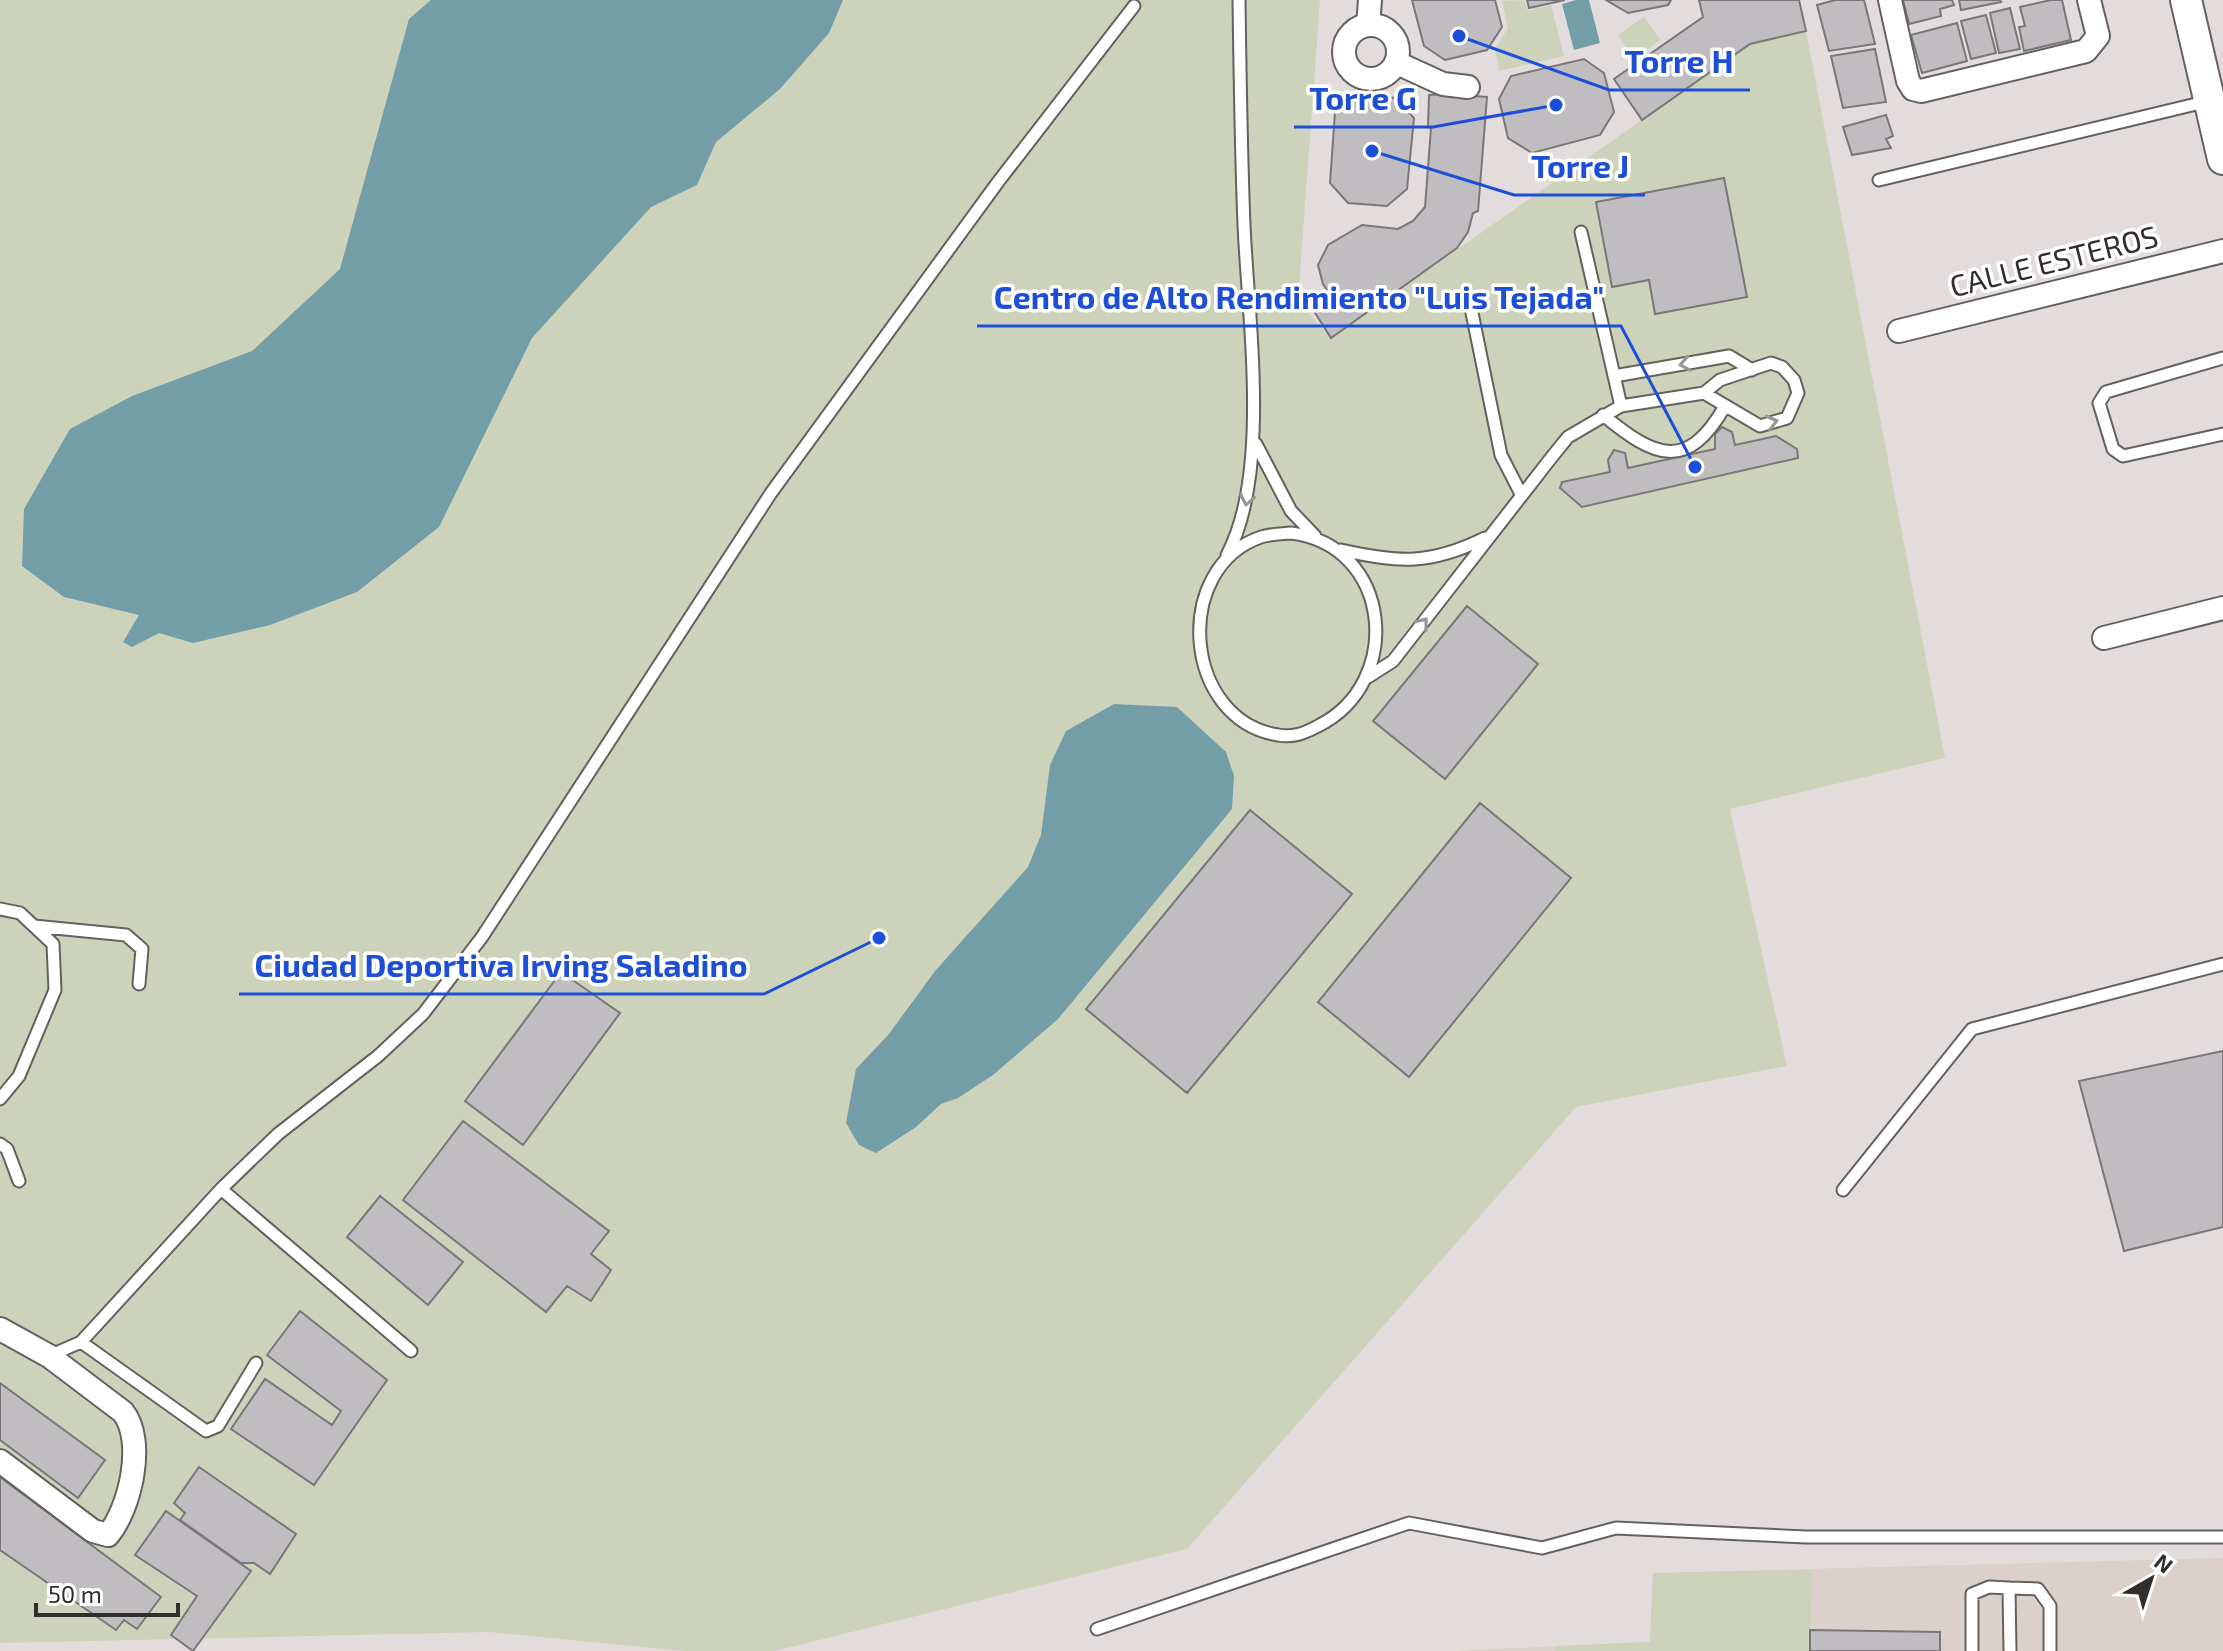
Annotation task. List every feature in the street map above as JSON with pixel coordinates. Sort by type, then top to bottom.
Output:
[{"type":"main road","points":[[2186,0],[2223,159]]},
{"type":"street","points":[[1368,25],[1370,0]]},
{"type":"street","points":[[1890,0],[1908,81],[1913,89],[1921,91],[2086,51],[2094,46],[2098,36],[2089,0]]},
{"type":"street","points":[[1368,25],[1390,31],[1397,41],[1397,63],[1385,77],[1366,80],[1350,71],[1343,48],[1357,28],[1368,25]]},
{"type":"street","points":[[1397,63],[1453,89]]},
{"type":"street","name":"CALLE ESTEROS","points":[[1899,331],[2223,251]]},
{"type":"street","points":[[2104,638],[2223,608]]},
{"type":"street","points":[[0,1329],[49,1356],[123,1412],[131,1422],[134,1449],[116,1525],[108,1535],[100,1535],[0,1461]]},
{"type":"lane","points":[[1239,0],[1242,186],[1253,432],[1249,494],[1237,537],[1202,606],[1199,651],[1212,687],[1230,710],[1254,728],[1279,736],[1301,735],[1328,721],[1352,700],[1368,677],[1375,651],[1375,618],[1370,594],[1358,569],[1341,550]]},
{"type":"lane","points":[[49,1356],[81,1342],[221,1189],[278,1134],[378,1056],[423,1014],[499,912],[771,493],[983,203],[1134,6]]},
{"type":"lane","points":[[1879,180],[2209,101]]},
{"type":"lane","points":[[1581,232],[1621,406]]},
{"type":"lane","points":[[1471,308],[1501,455],[1521,494]]},
{"type":"lane","points":[[1614,376],[1729,356],[1752,370]]},
{"type":"lane","points":[[2223,358],[2106,392],[2099,403],[2113,449],[2123,456],[2223,434]]},
{"type":"lane","points":[[1368,677],[1393,661],[1477,556],[1485,538],[1568,437],[1621,406],[1704,393],[1720,380],[1771,363],[1782,367],[1794,380],[1798,393],[1787,418],[1760,426],[1704,393]]},
{"type":"lane","points":[[1603,415],[1639,443],[1655,449],[1682,451],[1699,443],[1711,431],[1725,406]]},
{"type":"lane","points":[[1253,432],[1271,477],[1291,511],[1315,536],[1341,550],[1386,559],[1433,558],[1451,555],[1485,538]]},
{"type":"lane","points":[[1223,563],[1242,547],[1262,537],[1291,533],[1315,536]]},
{"type":"lane","points":[[0,909],[20,913],[53,944],[55,990],[19,1076],[0,1099]]},
{"type":"lane","points":[[33,926],[126,935],[142,949],[139,984]]},
{"type":"lane","points":[[1843,1190],[1972,1029],[2223,964]]},
{"type":"lane","points":[[0,1144],[7,1149],[19,1181]]},
{"type":"lane","points":[[221,1189],[411,1351]]},
{"type":"lane","points":[[81,1342],[206,1431],[218,1426],[256,1363]]},
{"type":"lane","points":[[1097,1629],[1409,1523],[1542,1548],[1616,1528],[1806,1537],[2223,1537]]},
{"type":"lane","points":[[1972,1651],[1972,1594],[1989,1587],[2038,1589],[2050,1606],[2050,1651]]},
{"type":"lane","points":[[2009,1588],[2010,1651]]},
{"type":"shaded area","points":[[2223,1558],[2223,1651],[1451,1651],[1650,1642],[1653,1573]]},
{"type":"green space","points":[[0,0],[1320,0],[1298,301],[1331,338],[1750,44],[1806,31],[1945,758],[1730,809],[1787,1066],[1576,1107],[1187,1549],[775,1651],[683,1651],[489,1632],[0,1643]]},
{"type":"green space","points":[[1524,0],[1528,11],[1551,5],[1564,56],[1499,71],[1495,49],[1508,28],[1502,1]]},
{"type":"green space","points":[[1644,17],[1661,40],[1634,59],[1618,35]]},
{"type":"green space","points":[[1812,1570],[1810,1651],[1555,1651],[1555,1646],[1650,1642],[1653,1573]]},
{"type":"water","points":[[431,0],[843,0],[829,33],[780,89],[716,142],[697,185],[651,207],[532,338],[439,527],[357,592],[270,625],[193,643],[159,633],[132,647],[123,642],[139,615],[64,597],[22,566],[24,509],[70,429],[132,396],[252,351],[340,269],[409,19]]},
{"type":"water","points":[[1589,0],[1600,43],[1574,50],[1562,4]]},
{"type":"water","points":[[1114,704],[1177,707],[1226,752],[1234,776],[1232,809],[1058,1019],[993,1075],[958,1098],[941,1104],[916,1127],[876,1153],[859,1145],[846,1123],[856,1069],[889,1034],[935,971],[1028,867],[1041,835],[1050,765],[1066,731]]},
{"type":"building","points":[[1412,0],[1495,0],[1502,27],[1487,50],[1445,60],[1424,46]]},
{"type":"building","points":[[1527,0],[1565,0],[1529,8]]},
{"type":"building","points":[[1606,0],[1671,0],[1668,5],[1628,13]]},
{"type":"building","points":[[1699,0],[1799,0],[1806,31],[1750,44],[1642,120],[1614,79],[1703,17]]},
{"type":"building","points":[[1835,0],[1864,0],[1875,44],[1829,51],[1817,5]]},
{"type":"building","points":[[1903,0],[1952,0],[1954,5],[1940,9],[1941,16],[1909,24]]},
{"type":"building","points":[[1959,0],[2000,0],[2001,2],[1961,10]]},
{"type":"building","points":[[2062,0],[2071,40],[2024,51],[2019,27],[2025,26],[2020,7]]},
{"type":"building","points":[[2010,8],[2020,49],[1999,53],[1990,13]]},
{"type":"building","points":[[1986,15],[1996,53],[1971,59],[1961,21]]},
{"type":"building","points":[[1957,23],[1967,61],[1922,73],[1911,35]]},
{"type":"building","points":[[1875,49],[1886,102],[1843,108],[1831,56]]},
{"type":"building","points":[[1584,59],[1604,73],[1614,112],[1600,135],[1532,153],[1508,138],[1499,99],[1511,76]]},
{"type":"building","points":[[1355,94],[1396,98],[1414,118],[1407,189],[1387,206],[1348,203],[1330,183],[1335,112]]},
{"type":"building","points":[[1429,95],[1487,97],[1478,211],[1473,213],[1468,232],[1457,248],[1331,338],[1312,308],[1330,294],[1323,284],[1318,265],[1328,245],[1362,225],[1398,229],[1413,221],[1425,207],[1431,128],[1428,127]]},
{"type":"building","points":[[1886,115],[1893,136],[1886,139],[1891,148],[1852,155],[1843,127]]},
{"type":"building","points":[[1724,178],[1747,297],[1655,314],[1649,280],[1612,287],[1596,202]]},
{"type":"building","points":[[1722,427],[1732,432],[1735,445],[1776,436],[1797,449],[1798,458],[1582,507],[1560,488],[1562,482],[1610,472],[1608,460],[1614,450],[1625,453],[1628,468],[1715,449],[1715,434]]},
{"type":"building","points":[[1467,606],[1538,664],[1445,779],[1373,721]]},
{"type":"building","points":[[1480,803],[1571,878],[1409,1077],[1318,1002]]},
{"type":"building","points":[[1250,810],[1352,894],[1187,1093],[1086,1009]]},
{"type":"building","points":[[561,972],[620,1013],[523,1145],[465,1101]]},
{"type":"building","points":[[2223,1051],[2223,1227],[2124,1251],[2079,1081]]},
{"type":"building","points":[[463,1121],[609,1231],[591,1254],[611,1270],[591,1301],[567,1286],[546,1312],[403,1200]]},
{"type":"building","points":[[380,1196],[463,1262],[428,1305],[347,1237]]},
{"type":"building","points":[[300,1311],[387,1380],[314,1485],[231,1429],[265,1379],[332,1425],[341,1411],[267,1355]]},
{"type":"building","points":[[0,1383],[105,1460],[78,1498],[0,1440]]},
{"type":"building","points":[[199,1467],[296,1534],[270,1574],[254,1563],[241,1563],[180,1520],[185,1513],[174,1503]]},
{"type":"building","points":[[0,1477],[161,1597],[137,1629],[124,1620],[116,1630],[0,1550]]},
{"type":"building","points":[[166,1511],[251,1571],[193,1651],[171,1635],[197,1596],[135,1555]]},
{"type":"building","points":[[1810,1630],[1940,1632],[1940,1651],[1810,1651]]},
{"type":"place","name":"Torre H","points":[[1459,36]]},
{"type":"place","name":"Torre G","points":[[1556,105]]},
{"type":"place","name":"Torre J","points":[[1372,151]]},
{"type":"place","name":"Centro de Alto Rendimiento \"Luis Tejada\"","points":[[1695,467]]},
{"type":"place","name":"Ciudad Deportiva Irving Saladino","points":[[879,938]]}]
